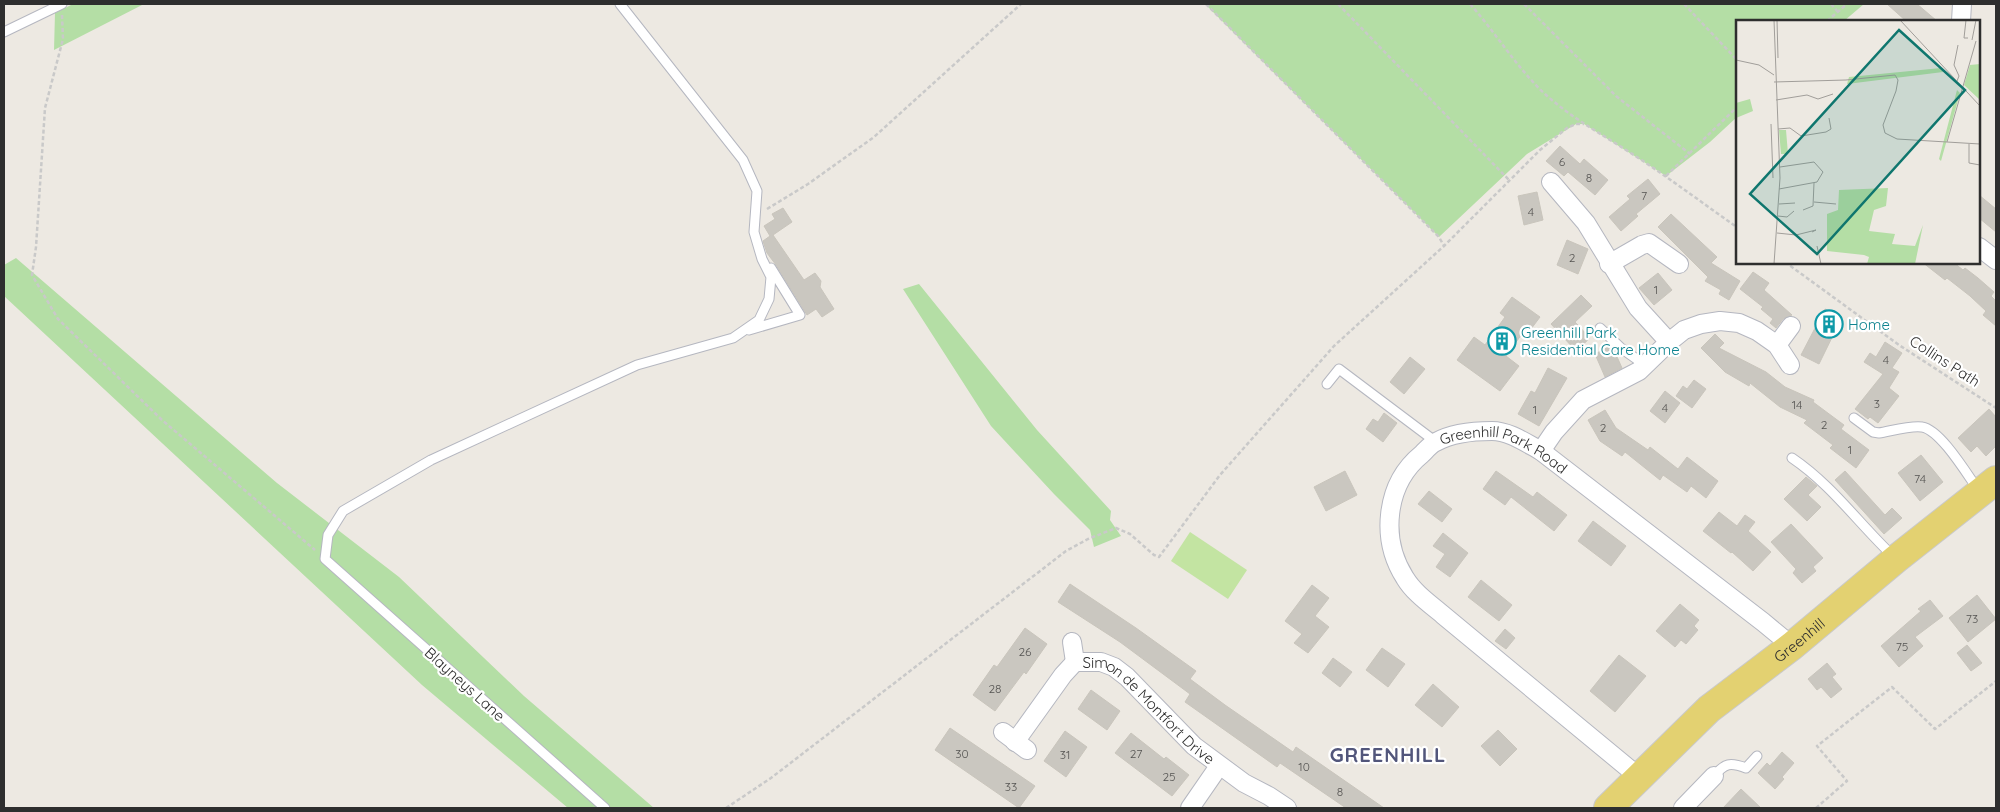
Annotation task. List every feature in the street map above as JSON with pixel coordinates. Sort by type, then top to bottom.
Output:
[{"type":"main road","name":"Greenhill","points":[[1608,808],[1709,709],[1792,646],[1896,559],[1988,486]]},
{"type":"street","points":[[1960,20],[1962,4]]},
{"type":"street","points":[[1551,182],[1586,223],[1609,264],[1638,308],[1669,342]]},
{"type":"street","points":[[1609,264],[1649,243],[1678,264]]},
{"type":"street","points":[[1980,247],[1996,260]]},
{"type":"street","points":[[1541,451],[1565,419],[1583,400],[1599,390],[1639,371],[1684,330],[1700,324],[1720,321],[1739,322],[1777,345],[1790,365]]},
{"type":"street","points":[[1777,345],[1791,326]]},
{"type":"street","name":"Greenhill Park Road","points":[[1639,776],[1443,615],[1416,591],[1405,578],[1394,556],[1389,535],[1390,516],[1397,484],[1416,458],[1436,442],[1458,434],[1493,431],[1518,438],[1541,451],[1792,646]]},
{"type":"street","name":"Simon de Montfort Drive","points":[[1072,642],[1075,662]]},
{"type":"street","name":"Simon de Montfort Drive","points":[[1015,741],[1063,675],[1075,662],[1101,662],[1114,667],[1127,677],[1194,746],[1219,766],[1287,808]]},
{"type":"street","name":"Simon de Montfort Drive","points":[[1190,808],[1219,766]]},
{"type":"street","points":[[1683,808],[1714,776]]},
{"type":"lane","points":[[4,32],[61,4]]},
{"type":"lane","points":[[325,559],[328,535],[343,511],[431,460],[637,365],[733,338],[759,320],[769,299],[770,277],[754,232],[757,191],[743,160],[620,4]]},
{"type":"lane","points":[[742,332],[800,315],[759,249]]},
{"type":"lane","points":[[1600,328],[1621,348],[1645,365]]},
{"type":"lane","points":[[1327,384],[1339,369],[1436,442]]},
{"type":"lane","points":[[1854,418],[1873,432],[1879,433],[1922,426],[1931,430],[1988,486]]},
{"type":"lane","points":[[1792,458],[1811,470],[1831,489],[1875,540],[1896,559]]},
{"type":"lane","name":"Blayneys Lane","points":[[325,559],[605,808]]},
{"type":"lane","points":[[1714,776],[1727,764],[1736,764],[1746,768],[1757,756]]},
{"type":"path","points":[[61,4],[63,39],[45,108],[36,247],[32,275],[58,319],[162,420],[325,559]]},
{"type":"path","points":[[755,216],[808,184],[874,137],[1021,4]]},
{"type":"path","points":[[1206,4],[1439,237],[1444,246]]},
{"type":"path","points":[[1338,4],[1509,180]]},
{"type":"path","points":[[1470,4],[1491,28],[1517,64],[1545,94],[1584,124],[1666,176],[1736,227]]},
{"type":"path","points":[[1524,4],[1616,96],[1690,154]]},
{"type":"path","points":[[1684,4],[1736,59]]},
{"type":"path","points":[[1831,4],[1838,12]]},
{"type":"path","points":[[1828,20],[1847,4]]},
{"type":"path","points":[[1666,176],[1736,108]]},
{"type":"path","points":[[726,808],[771,778],[1066,551],[1088,539],[1116,528],[1130,534],[1154,555],[1160,556],[1220,475],[1334,346],[1444,246],[1509,180],[1567,128],[1576,124],[1584,124]]},
{"type":"path","name":"Collins Path","points":[[1788,264],[1899,345],[1996,408]]},
{"type":"path","points":[[1816,808],[1847,781],[1817,746],[1892,687],[1935,729],[1996,682]]},
{"type":"green space","points":[[73,4],[144,4],[54,50],[55,13]]},
{"type":"green space","points":[[1205,4],[1864,4],[1845,20],[1736,20],[1736,118],[1710,142],[1666,176],[1584,124],[1576,124],[1527,154],[1439,237]]},
{"type":"green space","points":[[16,258],[277,483],[399,577],[524,696],[654,808],[568,808],[422,685],[4,296],[4,265]]},
{"type":"green space","points":[[919,284],[1037,430],[1111,511],[1110,520],[1121,536],[1094,547],[1090,530],[991,426],[903,289]]},
{"type":"green space","points":[[1190,532],[1247,570],[1228,599],[1171,561]]},
{"type":"building","points":[[1887,4],[1917,4],[1936,20],[1905,20]]},
{"type":"building","points":[[1560,146],[1580,164],[1584,159],[1608,180],[1595,195],[1568,172],[1564,176],[1546,161]]},
{"type":"building","points":[[1648,179],[1660,194],[1636,214],[1638,216],[1621,231],[1609,217],[1630,199],[1627,196]]},
{"type":"building","points":[[1537,192],[1543,220],[1524,225],[1518,196]]},
{"type":"building","points":[[1980,196],[1996,209],[1996,232],[1980,219]]},
{"type":"building","points":[[783,208],[792,222],[773,235],[804,280],[815,273],[821,281],[820,287],[834,309],[822,317],[816,309],[807,315],[767,253],[763,241],[770,236],[764,226],[775,219],[772,214]]},
{"type":"building","points":[[1671,214],[1717,257],[1711,263],[1740,281],[1729,300],[1719,294],[1721,290],[1705,281],[1708,277],[1658,227]]},
{"type":"building","points":[[1567,240],[1588,249],[1578,274],[1557,265]]},
{"type":"building","points":[[1925,264],[1956,264],[1963,270],[1965,268],[1978,278],[1994,292],[1991,296],[1995,300],[1996,298],[1996,326],[1983,315],[1986,311],[1970,296],[1947,278],[1945,280]]},
{"type":"building","points":[[1753,272],[1769,283],[1764,290],[1792,315],[1783,319],[1776,328],[1770,323],[1773,319],[1761,309],[1763,307],[1740,289]]},
{"type":"building","points":[[1658,273],[1672,290],[1654,305],[1639,288]]},
{"type":"building","points":[[1581,295],[1592,306],[1575,322],[1590,338],[1576,351],[1551,324]]},
{"type":"building","name":"Greenhill Park Residential Care Home","points":[[1512,297],[1540,317],[1531,329],[1527,327],[1506,356],[1519,366],[1500,391],[1457,360],[1474,337],[1485,345],[1505,317],[1500,313]]},
{"type":"building","points":[[1825,309],[1842,317],[1819,364],[1801,355]]},
{"type":"building","points":[[1715,334],[1724,343],[1719,348],[1766,372],[1785,387],[1814,400],[1813,402],[1844,425],[1841,429],[1869,450],[1856,468],[1830,448],[1833,445],[1804,423],[1807,420],[1780,407],[1750,383],[1749,386],[1725,372],[1701,348]]},
{"type":"building","points":[[1885,342],[1902,353],[1892,368],[1899,372],[1889,388],[1899,396],[1878,423],[1870,417],[1868,419],[1855,409],[1883,374],[1864,362],[1870,353],[1876,357]]},
{"type":"building","points":[[1610,346],[1614,350],[1622,368],[1605,377],[1595,354]]},
{"type":"building","points":[[1410,357],[1425,369],[1404,394],[1390,382]]},
{"type":"building","points":[[1548,368],[1567,378],[1539,426],[1518,414],[1531,391],[1535,393]]},
{"type":"building","points":[[1694,380],[1706,389],[1692,408],[1676,396],[1683,386],[1687,389]]},
{"type":"building","points":[[1665,391],[1680,403],[1665,423],[1650,411]]},
{"type":"building","points":[[1989,409],[1996,417],[1996,446],[1986,456],[1977,446],[1971,452],[1958,438]]},
{"type":"building","points":[[1605,410],[1616,428],[1648,450],[1650,447],[1678,469],[1687,457],[1718,481],[1706,498],[1691,486],[1687,492],[1663,475],[1660,480],[1625,452],[1622,456],[1600,441],[1588,420]]},
{"type":"building","points":[[1384,413],[1397,423],[1383,442],[1366,429],[1373,419],[1378,422]]},
{"type":"building","points":[[1921,455],[1943,482],[1920,501],[1898,473]]},
{"type":"building","points":[[1345,471],[1357,495],[1326,511],[1314,487]]},
{"type":"building","points":[[1496,471],[1533,497],[1537,492],[1567,515],[1554,531],[1511,497],[1505,505],[1483,489]]},
{"type":"building","points":[[1845,471],[1885,515],[1892,508],[1902,518],[1884,534],[1835,480]]},
{"type":"building","points":[[1806,477],[1817,486],[1808,495],[1821,507],[1807,521],[1784,499]]},
{"type":"building","points":[[1429,491],[1452,509],[1442,522],[1418,504]]},
{"type":"building","points":[[1719,512],[1737,526],[1745,515],[1755,522],[1748,531],[1771,552],[1753,571],[1732,552],[1703,531]]},
{"type":"building","points":[[1593,521],[1626,546],[1611,566],[1578,541]]},
{"type":"building","points":[[1791,524],[1823,558],[1813,567],[1816,571],[1802,583],[1793,573],[1796,569],[1771,542]]},
{"type":"building","points":[[1443,533],[1468,553],[1450,577],[1436,567],[1445,554],[1433,546]]},
{"type":"building","points":[[1481,580],[1512,605],[1499,621],[1468,597]]},
{"type":"building","points":[[1070,584],[1196,671],[1190,679],[1225,705],[1293,752],[1296,747],[1384,808],[1346,808],[1280,763],[1277,767],[1185,702],[1190,694],[1120,642],[1058,602]]},
{"type":"building","points":[[1312,585],[1329,598],[1315,616],[1329,627],[1308,653],[1294,643],[1302,634],[1285,621]]},
{"type":"building","points":[[1977,595],[1996,619],[1968,642],[1949,618]]},
{"type":"building","points":[[1930,600],[1943,616],[1915,637],[1923,646],[1899,667],[1881,646],[1921,611],[1918,609]]},
{"type":"building","points":[[1680,604],[1699,620],[1694,626],[1698,630],[1686,644],[1681,640],[1675,647],[1656,631]]},
{"type":"building","points":[[1025,628],[1047,644],[1026,674],[1024,672],[995,711],[973,695],[994,665],[997,667]]},
{"type":"building","points":[[1505,629],[1515,638],[1506,649],[1495,641]]},
{"type":"building","points":[[1967,645],[1982,663],[1971,671],[1957,653]]},
{"type":"building","points":[[1382,648],[1405,664],[1388,687],[1366,670]]},
{"type":"building","points":[[1619,655],[1646,676],[1615,712],[1590,691]]},
{"type":"building","points":[[1333,658],[1352,672],[1340,687],[1322,673]]},
{"type":"building","points":[[1827,663],[1836,674],[1832,677],[1842,689],[1831,698],[1821,687],[1817,690],[1808,679]]},
{"type":"building","points":[[1433,684],[1459,707],[1442,727],[1415,705]]},
{"type":"building","points":[[1091,690],[1120,711],[1107,730],[1078,709]]},
{"type":"building","points":[[950,728],[1035,786],[1019,808],[935,750]]},
{"type":"building","points":[[1498,730],[1517,749],[1500,766],[1481,746]]},
{"type":"building","points":[[1065,731],[1087,747],[1066,777],[1044,761]]},
{"type":"building","points":[[1131,733],[1164,759],[1166,757],[1189,775],[1172,796],[1115,753]]},
{"type":"building","points":[[1782,752],[1794,763],[1775,789],[1758,773],[1767,763],[1770,766]]},
{"type":"building","points":[[1741,789],[1761,808],[1723,808]]},
{"type":"place","name":"Home","points":[[1829,324]]},
{"type":"place","name":"Greenhill Park Residential Care Home","points":[[1502,341]]},
{"type":"district","name":"GREENHILL","points":[[1388,754]]}]
